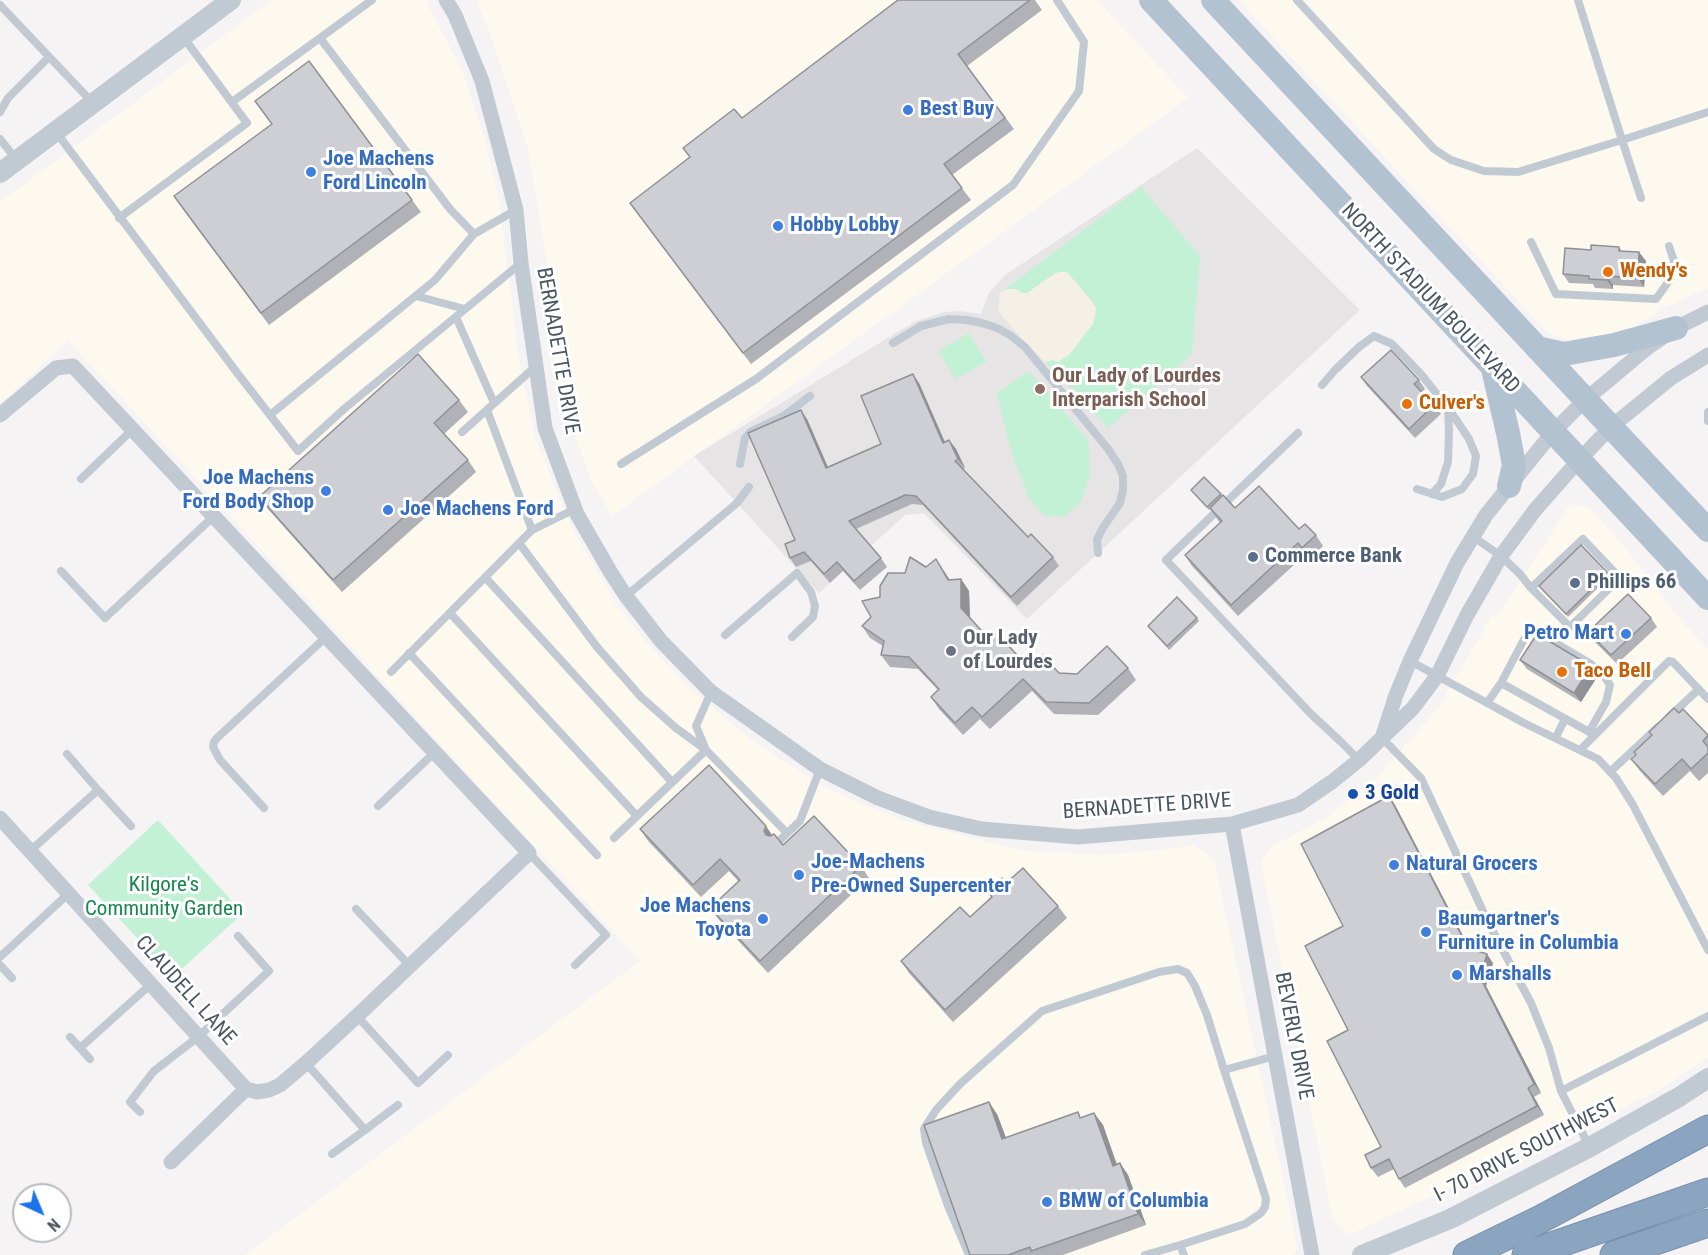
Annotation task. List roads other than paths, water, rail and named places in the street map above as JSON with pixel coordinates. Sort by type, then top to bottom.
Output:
[{"type":"highway","points":[[1467,1255],[1541,1219],[1708,1129]]},
{"type":"highway","points":[[1526,1255],[1708,1192]]},
{"type":"highway","points":[[1614,1255],[1708,1223]]},
{"type":"main road","name":"NORTH STADIUM BOULEVARD","points":[[1151,0],[1708,598]]},
{"type":"main road","points":[[1214,0],[1708,530]]},
{"type":"main road","points":[[1537,348],[1564,354],[1614,345],[1676,328]]},
{"type":"main road","points":[[1493,366],[1514,465],[1509,486]]},
{"type":"street","points":[[0,173],[231,0]]},
{"type":"street","name":"BERNADETTE DRIVE","points":[[446,0],[482,81],[516,210],[521,263],[545,428],[575,509],[611,573],[661,641],[711,692],[820,769],[878,798],[929,817],[982,829],[1078,837],[1232,824],[1298,805],[1359,760],[1413,708],[1437,676],[1467,615],[1501,556],[1535,510],[1579,459],[1611,428],[1671,378],[1708,355]]},
{"type":"street","points":[[1383,738],[1396,695],[1410,661],[1472,536],[1486,515],[1553,432],[1585,400],[1647,348],[1676,328],[1708,312]]},
{"type":"street","points":[[0,415],[56,368],[73,366],[529,853],[306,1063],[280,1085],[269,1090],[257,1092],[246,1089],[171,1162]]},
{"type":"street","name":"CLAUDELL LANE","points":[[0,818],[246,1089]]},
{"type":"street","name":"BEVERLY DRIVE","points":[[1232,824],[1312,1255]]},
{"type":"street","name":"I- 70 DRIVE SOUTHWEST","points":[[1362,1255],[1450,1219],[1590,1147],[1708,1078]]},
{"type":"lane","points":[[232,102],[372,0]]},
{"type":"lane","points":[[621,464],[756,379],[1013,185],[1079,92],[1084,42],[1058,0]]},
{"type":"lane","points":[[1297,0],[1434,149],[1451,160],[1484,171],[1518,172],[1708,112]]},
{"type":"lane","points":[[1578,0],[1641,198]]},
{"type":"lane","points":[[0,5],[94,104]]},
{"type":"lane","points":[[119,218],[247,123],[183,37]]},
{"type":"lane","points":[[320,38],[450,209],[474,234]]},
{"type":"lane","points":[[0,112],[8,98],[49,57]]},
{"type":"lane","points":[[0,90],[8,98]]},
{"type":"lane","points":[[56,132],[298,451],[344,409],[521,263]]},
{"type":"lane","points":[[0,139],[17,160]]},
{"type":"lane","points":[[270,415],[435,280],[474,234],[516,210]]},
{"type":"lane","points":[[1531,242],[1556,294],[1656,299],[1671,278],[1674,261],[1669,246]]},
{"type":"lane","points":[[416,296],[465,309]]},
{"type":"lane","points":[[456,317],[494,403]]},
{"type":"lane","points":[[893,343],[921,326],[949,319],[982,322],[1010,335],[1025,347],[1108,449],[1124,476],[1124,490],[1120,503],[1097,540],[1098,553]]},
{"type":"lane","points":[[1322,385],[1359,347],[1374,336],[1392,344],[1420,373],[1448,407],[1469,439],[1476,456],[1473,474],[1462,489],[1442,496],[1417,489]]},
{"type":"lane","points":[[462,432],[536,366]]},
{"type":"lane","points":[[740,464],[744,438],[750,432],[785,415],[810,396]]},
{"type":"lane","points":[[1432,494],[1441,484],[1448,462],[1448,407]]},
{"type":"lane","points":[[487,410],[532,530]]},
{"type":"lane","points":[[1708,412],[1708,421]]},
{"type":"lane","points":[[81,479],[133,429]]},
{"type":"lane","points":[[1298,433],[1166,560],[1310,713],[1359,760]]},
{"type":"lane","points":[[626,596],[737,503],[748,487]]},
{"type":"lane","points":[[391,672],[532,530],[575,509]]},
{"type":"lane","points":[[61,572],[105,618],[214,516]]},
{"type":"lane","points":[[1472,536],[1501,556],[1520,573],[1531,588],[1570,627],[1581,611],[1603,589],[1620,578],[1582,539],[1547,578],[1531,588]]},
{"type":"lane","points":[[519,543],[597,647],[641,697],[676,728],[706,750],[786,832]]},
{"type":"lane","points":[[725,635],[797,573],[811,592],[815,606],[813,617],[792,637]]},
{"type":"lane","points":[[485,577],[672,782]]},
{"type":"lane","points":[[450,612],[637,816]]},
{"type":"lane","points":[[1487,703],[1501,683],[1530,628],[1591,664],[1603,674],[1610,686],[1606,702],[1592,733],[1580,750]]},
{"type":"lane","points":[[264,808],[220,760],[213,747],[214,742],[327,636]]},
{"type":"lane","points":[[409,653],[597,855]]},
{"type":"lane","points":[[1410,661],[1598,759],[1616,778],[1633,806],[1708,950]]},
{"type":"lane","points":[[1592,733],[1669,661],[1708,699]]},
{"type":"lane","points":[[1501,683],[1592,733]]},
{"type":"lane","points":[[1610,772],[1699,689]]},
{"type":"lane","points":[[706,750],[696,726],[711,692]]},
{"type":"lane","points":[[1556,737],[1565,719]]},
{"type":"lane","points":[[1383,738],[1421,778],[1489,924],[1532,1003],[1562,1091],[1590,1147]]},
{"type":"lane","points":[[614,838],[706,750]]},
{"type":"lane","points":[[378,806],[435,752]]},
{"type":"lane","points":[[67,754],[131,826]]},
{"type":"lane","points":[[778,842],[800,821],[820,769]]},
{"type":"lane","points":[[30,851],[98,790]]},
{"type":"lane","points":[[529,853],[606,936],[575,964]]},
{"type":"lane","points":[[0,957],[68,894]]},
{"type":"lane","points":[[356,909],[410,966]]},
{"type":"lane","points":[[140,1113],[130,1102],[154,1071],[198,1037],[269,971],[238,936]]},
{"type":"lane","points":[[0,965],[12,978]]},
{"type":"lane","points":[[969,1255],[948,1206],[926,1143],[924,1130],[936,1110],[960,1083],[1042,1011],[1159,972],[1178,969],[1187,973],[1207,1015],[1266,1199],[1261,1213],[1245,1224],[1145,1255]]},
{"type":"lane","points":[[80,1048],[151,984]]},
{"type":"lane","points":[[357,1016],[418,1083],[448,1055]]},
{"type":"lane","points":[[1562,1091],[1708,1016]]},
{"type":"lane","points":[[70,1037],[90,1059]]},
{"type":"lane","points":[[1224,1070],[1275,1056]]},
{"type":"lane","points":[[306,1063],[365,1130]]},
{"type":"lane","points":[[332,1154],[398,1104]]},
{"type":"lane","points":[[1180,1245],[1184,1255]]},
{"type":"place","name":"Best Buy","points":[[908,110]]},
{"type":"place","name":"Joe Machens Ford Lincoln","points":[[311,172]]},
{"type":"place","name":"Hobby Lobby","points":[[778,226]]},
{"type":"place","name":"Wendy's","points":[[1608,272]]},
{"type":"place","name":"Our Lady of Lourdes Interparish School","points":[[1040,389]]},
{"type":"place","name":"Culver's","points":[[1407,404]]},
{"type":"place","name":"Joe Machens Ford Body Shop","points":[[326,491]]},
{"type":"place","name":"Joe Machens Ford","points":[[388,510]]},
{"type":"place","name":"Commerce Bank","points":[[1253,557]]},
{"type":"place","name":"Phillips 66","points":[[1575,583]]},
{"type":"place","name":"Petro Mart","points":[[1626,634]]},
{"type":"place","name":"Our Lady of Lourdes","points":[[951,651]]},
{"type":"place","name":"Taco Bell","points":[[1562,672]]},
{"type":"place","name":"3 Gold","points":[[1353,794]]},
{"type":"place","name":"Natural Grocers","points":[[1394,865]]},
{"type":"place","name":"Joe-Machens Pre-Owned Supercenter","points":[[799,875]]},
{"type":"place","name":"Joe Machens Toyota","points":[[763,919]]},
{"type":"place","name":"Baumgartner's Furniture in Columbia","points":[[1426,932]]},
{"type":"place","name":"Marshalls","points":[[1457,975]]},
{"type":"place","name":"BMW of Columbia","points":[[1047,1202]]},
{"type":"park label","name":"Kilgore's Community Garden","points":[[164,898]]}]
